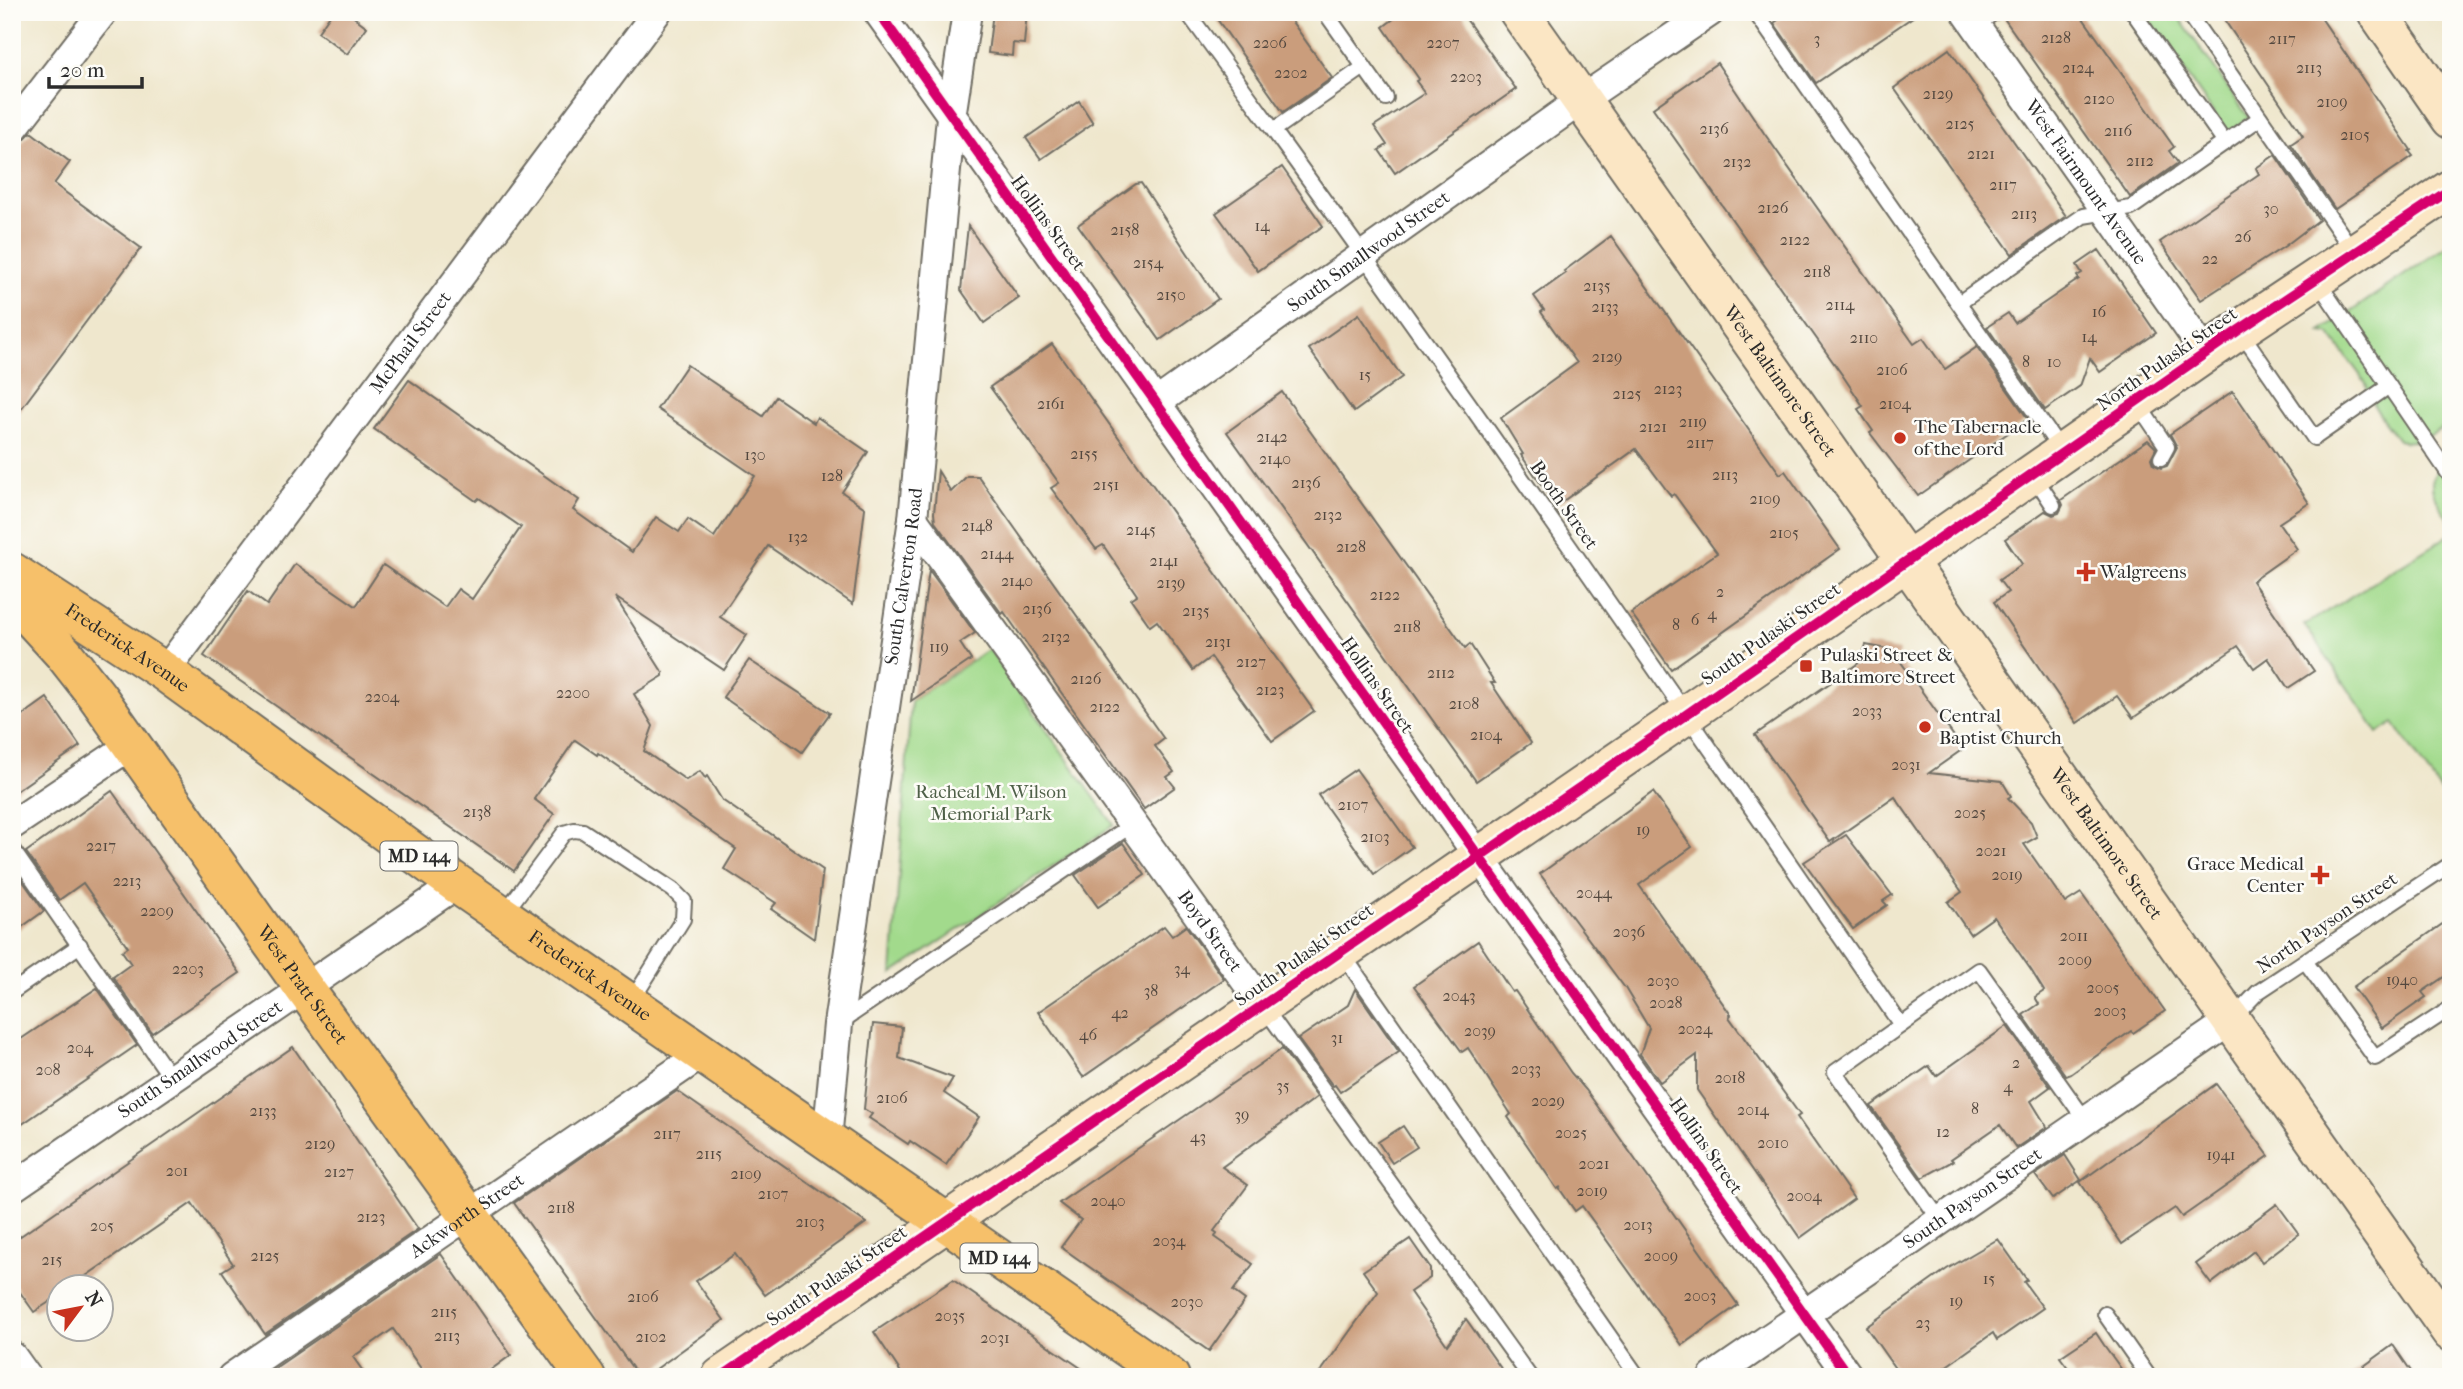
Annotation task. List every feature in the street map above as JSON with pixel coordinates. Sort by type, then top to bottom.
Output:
[{"type":"main road","name":"Frederick Avenue","points":[[12,572],[165,672],[457,884],[1170,1377]]},
{"type":"main road","name":"West Pratt Street","points":[[12,597],[64,654],[131,745],[586,1377]]},
{"type":"street","points":[[12,130],[103,12]]},
{"type":"street","name":"McPhail Street","points":[[165,672],[657,12]]},
{"type":"street","name":"South Calverton Road","points":[[827,1140],[838,1024],[913,519],[951,117],[967,12]]},
{"type":"street","name":"West Baltimore Street","points":[[1519,12],[2451,1332]]},
{"type":"street","name":"South Smallwood Street","points":[[1156,403],[1581,100],[1710,12]]},
{"type":"street","points":[[2377,12],[2451,119]]},
{"type":"street","name":"Hollins Street","points":[[876,16],[1156,403],[1849,1377]]},
{"type":"street","name":"West Fairmount Avenue","points":[[1979,17],[2108,212],[2206,353]]},
{"type":"street","name":"North Pulaski Street","points":[[1906,561],[2050,478],[2136,401],[2451,189]]},
{"type":"street","name":"Boyd Street","points":[[913,519],[1262,1005]]},
{"type":"street","name":"South Pulaski Street","points":[[721,1377],[1906,561]]},
{"type":"street","points":[[12,825],[131,745]]},
{"type":"street","name":"South Smallwood Street","points":[[12,1188],[457,884]]},
{"type":"street","name":"South Payson Street","points":[[1713,1377],[2230,1021]]},
{"type":"street","name":"Ackworth Street","points":[[232,1377],[702,1054]]},
{"type":"street","points":[[12,1356],[27,1377]]},
{"type":"lane","name":"Booth Street","points":[[1187,12],[1364,254],[1687,714],[1901,1025]]},
{"type":"lane","points":[[1325,12],[1386,98]]},
{"type":"lane","points":[[1755,12],[1959,303],[2050,478]]},
{"type":"lane","points":[[2133,12],[2225,143]]},
{"type":"lane","points":[[2187,12],[2353,253]]},
{"type":"lane","points":[[1274,130],[1364,66]]},
{"type":"lane","points":[[1959,303],[2083,216],[2132,208],[2260,118]]},
{"type":"lane","points":[[2315,278],[2451,477]]},
{"type":"lane","points":[[2239,330],[2314,438],[2389,386]]},
{"type":"lane","points":[[2136,401],[2167,447],[2161,458]]},
{"type":"lane","points":[[838,1024],[1133,824]]},
{"type":"lane","points":[[503,915],[564,833],[574,830],[583,831],[673,891],[684,901],[683,919],[630,1003]]},
{"type":"lane","points":[[12,849],[172,1079]]},
{"type":"lane","name":"North Payson Street","points":[[2230,1021],[2258,992],[2451,864]]},
{"type":"lane","points":[[12,992],[80,945]]},
{"type":"lane","points":[[1340,951],[1638,1377]]},
{"type":"lane","points":[[2305,961],[2375,1058],[2451,1008]]},
{"type":"lane","points":[[1940,1220],[1835,1072],[1979,970],[2085,1121]]},
{"type":"lane","name":"Boyd Street","points":[[1262,1005],[1530,1377]]},
{"type":"lane","points":[[2105,1314],[2149,1377]]},
{"type":"green space","points":[[2144,12],[2175,12],[2249,118],[2227,133]]},
{"type":"green space","points":[[2451,243],[2451,423],[2419,440],[2398,440],[2374,406],[2366,383],[2329,333],[2321,332]]},
{"type":"green space","points":[[2451,460],[2451,522],[2435,497],[2432,482],[2441,467]]},
{"type":"green space","points":[[2451,534],[2451,806],[2394,723],[2378,733],[2305,625]]},
{"type":"green space","name":"Racheal M. Wilson Memorial Park","points":[[989,649],[1114,825],[892,974],[911,701]]},
{"type":"building","points":[[332,12],[347,12],[367,27],[347,54],[318,32]]},
{"type":"building","points":[[993,12],[1027,12],[1024,44],[1013,43],[1012,56],[988,53]]},
{"type":"building","points":[[1212,12],[1285,12],[1332,78],[1283,112]]},
{"type":"building","points":[[1403,12],[1461,12],[1516,89],[1395,173],[1379,150],[1387,145],[1374,126],[1425,93],[1416,81],[1419,79],[1383,27]]},
{"type":"building","points":[[1789,12],[1920,12],[1816,83],[1774,23]]},
{"type":"building","points":[[2004,12],[2071,12],[2075,18],[2080,14],[2174,147],[2169,151],[2178,163],[2130,197],[2003,17]]},
{"type":"building","points":[[2219,12],[2317,12],[2413,156],[2335,209],[2291,144],[2303,136]]},
{"type":"building","points":[[1949,49],[2066,216],[2012,254],[1894,88]]},
{"type":"building","points":[[1717,63],[1914,344],[1923,338],[1945,369],[1977,347],[2028,419],[1918,496],[1870,433],[1873,431],[1858,409],[1863,406],[1843,376],[1653,108]]},
{"type":"building","points":[[1079,101],[1093,123],[1041,159],[1026,138]]},
{"type":"building","points":[[31,132],[70,162],[54,184],[141,248],[12,421],[12,152]]},
{"type":"building","points":[[2275,155],[2319,220],[2285,246],[2201,300],[2160,242],[2259,174],[2256,168]]},
{"type":"building","points":[[1282,167],[1323,226],[1258,271],[1216,213]]},
{"type":"building","points":[[1141,183],[1218,299],[1160,340],[1078,225]]},
{"type":"building","points":[[968,226],[1019,298],[984,323],[961,290]]},
{"type":"building","points":[[1611,236],[1780,474],[1785,471],[1840,549],[1671,669],[1631,613],[1717,553],[1674,494],[1671,496],[1636,449],[1556,506],[1521,455],[1523,454],[1501,418],[1577,363],[1541,312],[1544,310],[1534,296]]},
{"type":"building","points":[[2099,250],[2156,333],[2100,372],[2090,358],[2080,386],[2045,410],[1987,327],[2008,313],[2015,323],[2050,299],[2079,279],[2077,276],[2082,273],[2077,265]]},
{"type":"building","points":[[1359,314],[1402,377],[1354,412],[1309,349]]},
{"type":"building","points":[[1052,344],[1314,711],[1272,741],[1211,657],[1193,670],[1157,621],[1150,626],[1131,599],[1137,595],[1103,545],[1096,549],[1051,488],[1059,483],[990,387]]},
{"type":"building","points":[[687,365],[763,416],[776,397],[814,423],[817,417],[868,452],[842,492],[865,508],[853,604],[768,546],[720,617],[747,635],[724,670],[615,597],[663,673],[663,676],[634,694],[653,726],[644,751],[686,780],[700,771],[705,778],[707,776],[722,800],[823,870],[814,939],[771,909],[776,903],[724,869],[736,849],[598,753],[597,755],[575,740],[534,799],[554,814],[514,871],[204,656],[248,591],[267,605],[295,564],[356,606],[383,565],[445,607],[458,589],[472,599],[521,527],[479,498],[476,501],[374,429],[409,380],[579,500],[573,510],[632,552],[656,517],[679,532],[688,519],[714,537],[755,476],[657,409]]},
{"type":"building","points":[[2233,391],[2309,503],[2279,523],[2297,549],[2252,581],[2314,671],[2288,688],[2268,658],[2254,668],[2238,646],[2133,718],[2117,696],[2077,723],[1994,602],[2008,592],[1999,580],[2022,564],[2005,539],[2045,511],[2053,515],[2059,513],[2063,505],[2061,500],[2148,440],[2156,448],[2151,458],[2153,464],[2161,468],[2167,466],[2177,447],[2170,434]]},
{"type":"building","points":[[1282,392],[1465,648],[1470,644],[1495,683],[1491,683],[1531,743],[1476,781],[1227,432]]},
{"type":"building","points":[[938,471],[951,492],[967,476],[978,476],[1164,739],[1155,746],[1174,772],[1167,777],[1175,787],[1144,809],[1004,612],[1002,614],[935,522]]},
{"type":"building","points":[[929,570],[975,633],[960,643],[971,660],[911,701]]},
{"type":"building","points":[[1866,645],[1899,651],[1898,658],[1963,749],[1929,773],[2002,781],[2011,796],[2008,798],[2031,822],[2037,837],[2024,844],[2065,903],[2081,893],[2165,1011],[2133,1033],[2131,1031],[2071,1074],[2066,1076],[2023,1015],[2039,1004],[2035,997],[2044,991],[2031,970],[1994,917],[1970,934],[1948,902],[1962,892],[1895,797],[1830,842],[1755,735],[1860,662]]},
{"type":"building","points":[[749,660],[830,713],[802,752],[723,697]]},
{"type":"building","points":[[47,698],[80,746],[12,794],[12,723]]},
{"type":"building","points":[[1356,769],[1412,847],[1374,874],[1318,795]]},
{"type":"building","points":[[112,791],[240,973],[152,1033],[113,977],[131,964],[122,951],[128,947],[83,883],[59,900],[26,852]]},
{"type":"building","points":[[1653,792],[1692,847],[1639,885],[1800,1115],[1797,1117],[1854,1199],[1800,1238],[1697,1090],[1697,1055],[1660,1082],[1640,1054],[1649,1028],[1625,988],[1540,874]]},
{"type":"building","points":[[1846,835],[1892,895],[1883,901],[1887,905],[1853,929],[1804,862]]},
{"type":"building","points":[[1123,843],[1145,875],[1098,907],[1075,875]]},
{"type":"building","points":[[12,866],[44,911],[12,934]]},
{"type":"building","points":[[2451,918],[2451,972],[2422,992],[2426,997],[2382,1028],[2353,987]]},
{"type":"building","points":[[1164,926],[1172,936],[1186,926],[1224,979],[1083,1077],[1038,1012]]},
{"type":"building","points":[[1478,941],[1738,1305],[1682,1345],[1582,1206],[1575,1211],[1559,1188],[1557,1189],[1508,1117],[1511,1114],[1468,1048],[1462,1052],[1414,986]]},
{"type":"building","points":[[97,988],[137,1045],[12,1131],[12,1045]]},
{"type":"building","points":[[1355,989],[1399,1052],[1340,1092],[1298,1039],[1348,1005]]},
{"type":"building","points":[[873,1024],[902,1027],[899,1058],[953,1078],[944,1093],[979,1117],[946,1165],[869,1118],[872,1114],[864,1109]]},
{"type":"building","points":[[2007,1026],[2050,1087],[2031,1101],[2047,1127],[2016,1148],[2000,1125],[1951,1159],[1953,1161],[1922,1178],[1871,1106],[1929,1066],[1936,1076]]},
{"type":"building","points":[[293,1047],[418,1229],[265,1334],[222,1271],[233,1264],[192,1203],[89,1274],[46,1274],[46,1304],[34,1312],[12,1281],[12,1242]]},
{"type":"building","points":[[1282,1049],[1317,1097],[1222,1167],[1248,1185],[1214,1231],[1217,1233],[1215,1237],[1253,1264],[1233,1291],[1245,1300],[1209,1351],[1061,1247],[1081,1220],[1059,1203]]},
{"type":"building","points":[[2216,1084],[2269,1156],[2182,1217],[2175,1208],[2122,1244],[2080,1182]]},
{"type":"building","points":[[677,1091],[866,1223],[765,1295],[735,1254],[696,1281],[724,1320],[645,1377],[639,1377],[514,1203]]},
{"type":"building","points":[[1403,1126],[1417,1147],[1392,1163],[1378,1142]]},
{"type":"building","points":[[2065,1155],[2081,1180],[2053,1199],[2035,1175]]},
{"type":"building","points":[[2277,1204],[2299,1234],[2262,1262],[2254,1251],[2211,1284],[2196,1264]]},
{"type":"building","points":[[1410,1239],[1430,1268],[1430,1278],[1410,1292],[1447,1345],[1466,1319],[1507,1377],[1317,1377],[1378,1292],[1363,1271]]},
{"type":"building","points":[[1998,1239],[2043,1308],[1997,1340],[1993,1333],[1931,1377],[1901,1377],[1866,1327],[1947,1269]]},
{"type":"building","points":[[441,1254],[511,1355],[481,1377],[427,1377],[393,1329],[353,1357],[367,1377],[262,1377]]},
{"type":"building","points":[[953,1280],[1094,1377],[904,1377],[874,1332]]},
{"type":"building","points":[[2096,1333],[2127,1377],[2075,1377],[2060,1357]]},
{"type":"building","points":[[2393,1345],[2415,1377],[2349,1377]]},
{"type":"cycle path","points":[[878,12],[1849,1377]]},
{"type":"cycle path","points":[[721,1377],[1687,714],[2239,330],[2451,189]]},
{"type":"place","name":"The Tabernacle of the Lord","points":[[1900,438]]},
{"type":"place","name":"Walgreens","points":[[2086,572]]},
{"type":"place","name":"Pulaski Street & Baltimore Street","points":[[1806,666]]},
{"type":"place","name":"Central Baptist Church","points":[[1925,727]]},
{"type":"place","name":"Grace Medical Center","points":[[2320,875]]}]
